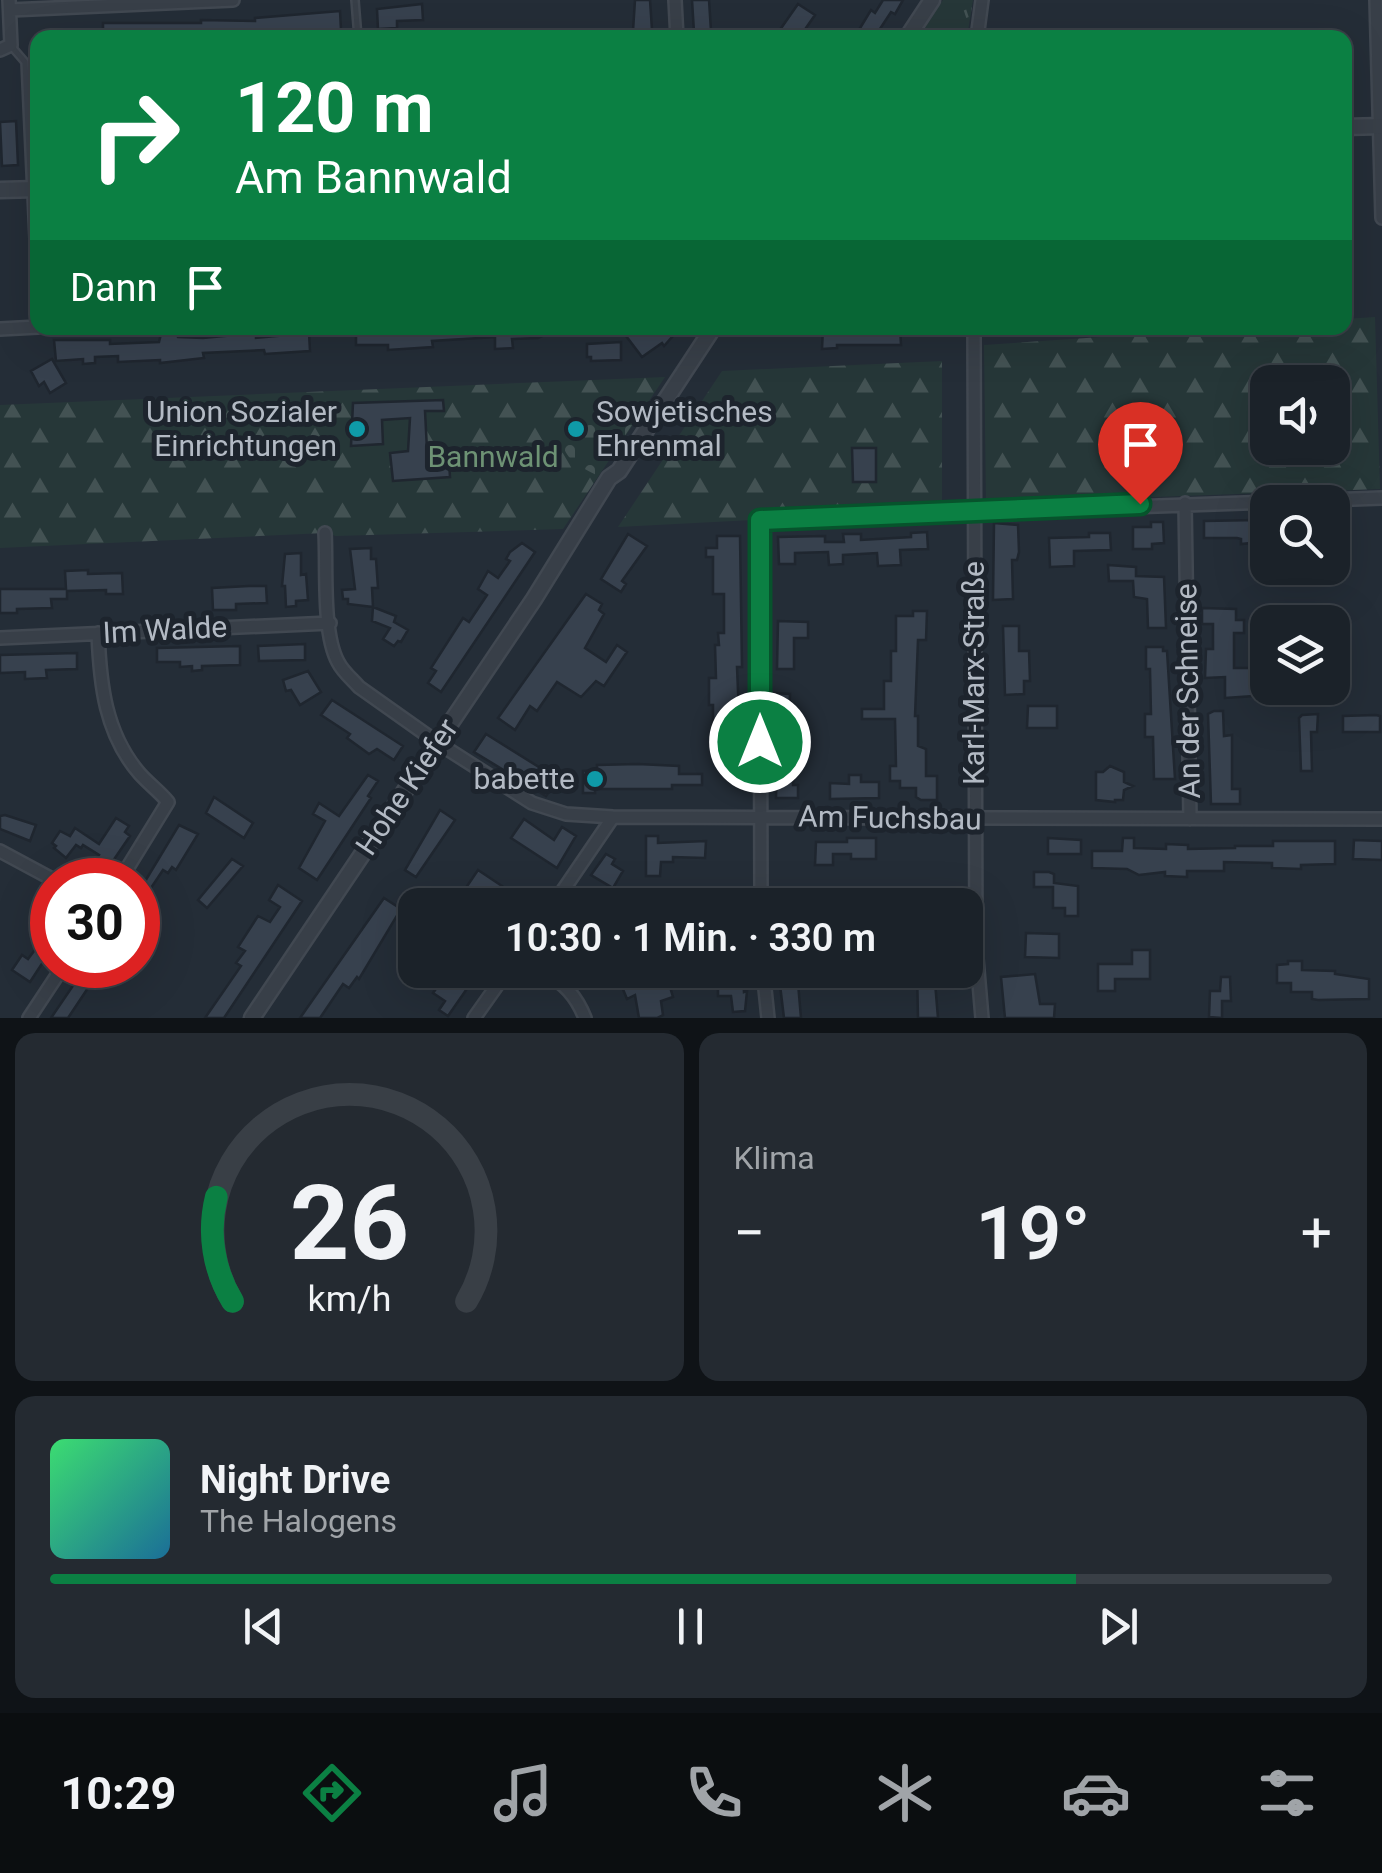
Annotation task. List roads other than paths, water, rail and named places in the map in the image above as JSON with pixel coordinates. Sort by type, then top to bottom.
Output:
[{"type":"street","points":[[5,48],[9,5],[234,0]]},
{"type":"street","points":[[676,0],[678,30]]},
{"type":"street","points":[[912,30],[932,0]]},
{"type":"street","points":[[978,30],[982,0]]},
{"type":"street","points":[[1376,0],[1382,218]]},
{"type":"street","points":[[1352,128],[1380,126]]},
{"type":"street","points":[[0,190],[30,189]]},
{"type":"street","points":[[0,329],[30,327]]},
{"type":"street","name":"Hohe Kiefer","points":[[252,1018],[562,556],[572,549],[617,482],[619,471],[708,335]]},
{"type":"street","name":"Karl-Marx-Straße","points":[[974,335],[976,946],[982,1018]]},
{"type":"street","points":[[761,888],[760,520],[1382,498]]},
{"type":"street","name":"An der Schneise","points":[[1186,503],[1190,819]]},
{"type":"street","name":"Am Fuchsbau","points":[[325,533],[334,653],[348,676],[438,743],[549,810],[613,816],[975,820],[1382,819]]},
{"type":"street","name":"Im Walde","points":[[0,638],[330,623]]},
{"type":"street","points":[[98,633],[100,681],[113,731],[138,772],[168,802],[134,858]]},
{"type":"street","points":[[564,888],[613,816]]},
{"type":"street","points":[[0,851],[30,867]]},
{"type":"street","points":[[28,1018],[48,988]]},
{"type":"street","points":[[474,1018],[495,988]]},
{"type":"street","points":[[567,988],[585,1018]]},
{"type":"street","points":[[766,988],[768,1018]]},
{"type":"lane","points":[[355,0],[357,30]]},
{"type":"lane","points":[[5,48],[25,62],[30,126]]},
{"type":"place","name":"Union Sozialer Einrichtungen","points":[[357,429]]},
{"type":"place","name":"Sowjetisches Ehrenmal","points":[[576,429]]},
{"type":"place","name":"babette","points":[[595,779]]},
{"type":"park label","name":"Bannwald","points":[[493,457]]}]
